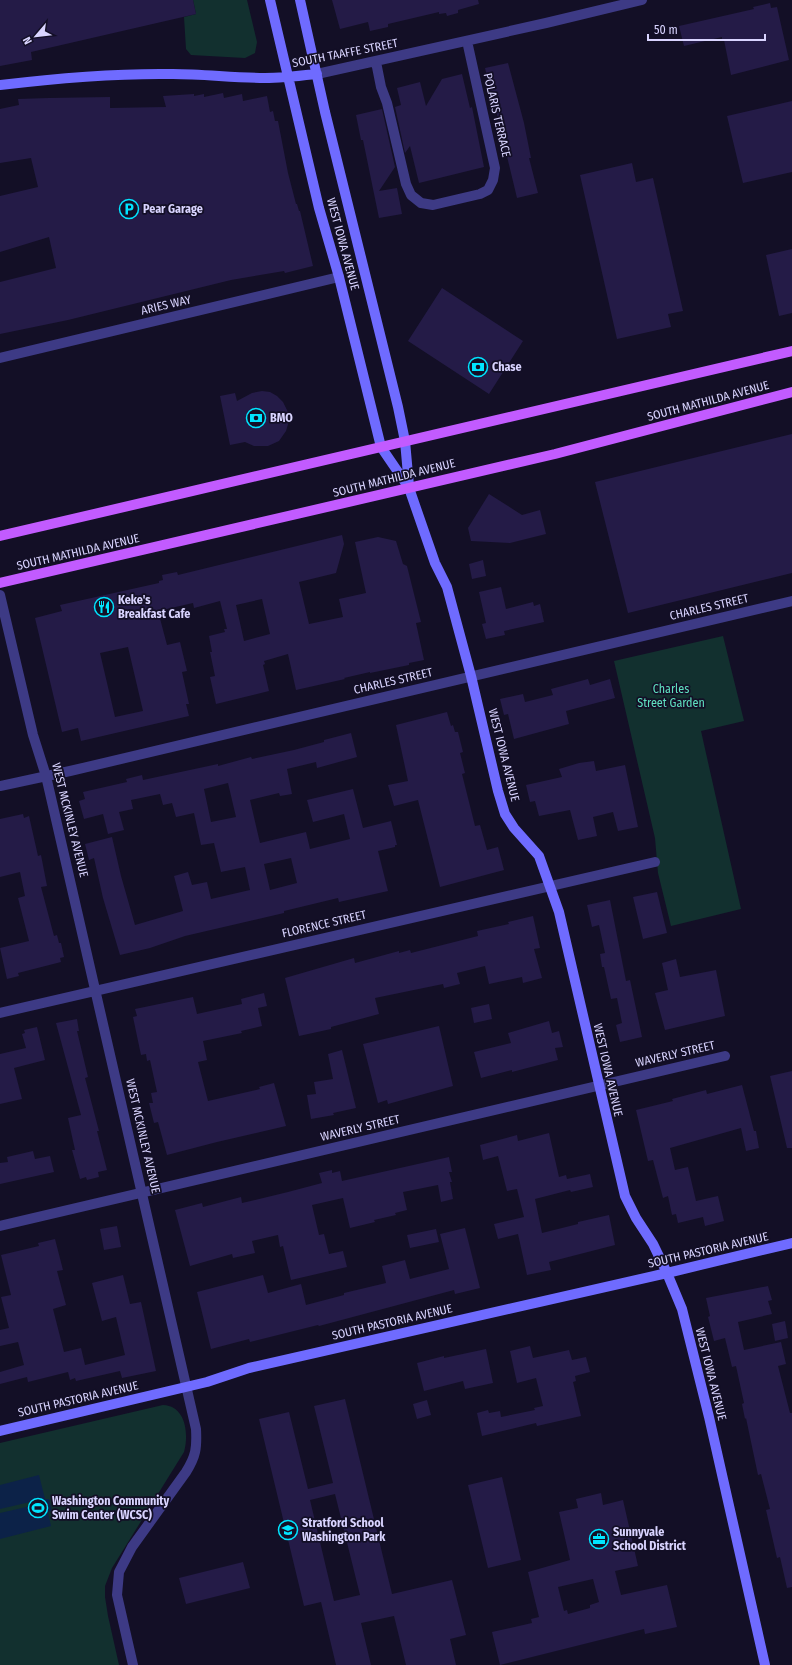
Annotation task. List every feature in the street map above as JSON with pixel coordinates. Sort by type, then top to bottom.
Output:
[{"type":"main road","points":[[0,536],[792,351]]},
{"type":"main road","name":"SOUTH MATHILDA AVENUE","points":[[0,583],[555,454],[792,392]]},
{"type":"street","name":"WEST IOWA AVENUE","points":[[270,0],[319,208],[339,277],[381,447],[409,488]]},
{"type":"street","name":"WEST IOWA AVENUE","points":[[300,0],[405,441],[409,488],[435,563],[447,587],[471,676],[498,791],[505,814],[514,828],[539,856],[559,912],[625,1196],[668,1273],[682,1308],[709,1416],[765,1665]]},
{"type":"street","name":"SOUTH TAAFFE STREET","points":[[0,85],[70,77],[124,74],[178,74],[289,78],[376,62],[642,0]]},
{"type":"street","name":"POLARIS TERRACE","points":[[376,62],[406,184],[411,195],[421,203],[433,205],[480,194],[488,190],[493,180],[495,168],[467,41]]},
{"type":"street","name":"ARIES WAY","points":[[0,358],[339,277]]},
{"type":"street","name":"WEST MCKINLEY AVENUE","points":[[0,595],[33,735],[46,776],[97,991],[196,1429],[197,1446],[194,1459],[132,1547],[119,1572],[117,1595],[133,1665]]},
{"type":"street","name":"CHARLES STREET","points":[[0,786],[792,601]]},
{"type":"street","name":"FLORENCE STREET","points":[[0,1013],[655,862]]},
{"type":"street","name":"WAVERLY STREET","points":[[0,1226],[725,1056]]},
{"type":"street","name":"SOUTH PASTORIA AVENUE","points":[[0,1431],[207,1382],[249,1368],[668,1273],[792,1243]]},
{"type":"green space","points":[[193,0],[247,0],[257,42],[255,53],[245,58],[191,55],[186,49],[184,17],[196,14]]},
{"type":"green space","name":"Charles Street Garden","points":[[723,636],[744,721],[701,731],[741,909],[671,926],[658,873],[655,838],[614,661]]},
{"type":"green space","points":[[163,1405],[177,1410],[184,1422],[186,1437],[184,1452],[112,1568],[105,1586],[108,1616],[119,1665],[0,1665],[0,1443]]},
{"type":"water","name":"Washington Community Swim Center (WCSC)","points":[[39,1475],[45,1499],[49,1499],[52,1511],[48,1512],[51,1526],[0,1539],[0,1513],[31,1506],[30,1502],[0,1509],[0,1485]]},
{"type":"building","points":[[0,0],[193,0],[196,14],[31,52],[32,60],[0,66]]},
{"type":"building","points":[[332,0],[478,0],[479,4],[458,10],[458,13],[447,16],[446,13],[439,14],[439,12],[388,24],[388,27],[370,31],[368,22],[340,29]]},
{"type":"building","points":[[770,3],[771,8],[777,7],[789,60],[731,75],[724,40],[722,40],[722,37],[684,46],[679,26],[754,9],[753,7]]},
{"type":"building","points":[[508,63],[524,123],[531,158],[529,158],[538,193],[517,198],[485,68]]},
{"type":"building","points":[[462,74],[470,108],[472,107],[484,167],[419,183],[410,146],[405,153],[395,107],[401,105],[397,88],[420,82],[426,106],[442,79]]},
{"type":"building","name":"Pear Garage","points":[[223,93],[224,98],[242,94],[243,101],[267,96],[270,112],[273,111],[275,121],[278,121],[288,173],[296,204],[300,211],[313,266],[285,273],[284,271],[231,280],[68,320],[0,334],[0,282],[56,268],[49,237],[0,252],[0,196],[38,187],[31,158],[0,163],[0,109],[19,105],[18,99],[110,97],[110,108],[166,107],[163,96],[194,94],[194,96],[204,94],[204,97]]},
{"type":"building","points":[[792,101],[792,172],[743,183],[727,116]]},
{"type":"building","points":[[382,109],[395,167],[379,191],[397,188],[402,214],[379,218],[363,140],[361,140],[356,115]]},
{"type":"building","points":[[632,163],[636,182],[653,178],[683,311],[668,314],[671,327],[617,339],[580,175]]},
{"type":"building","points":[[792,249],[792,313],[779,316],[766,255]]},
{"type":"building","name":"Chase","points":[[442,288],[523,341],[489,394],[408,341]]},
{"type":"building","name":"BMO","points":[[262,391],[270,392],[283,402],[289,414],[289,421],[286,431],[279,441],[268,446],[254,446],[245,442],[230,445],[220,396],[235,393],[237,401],[252,393]]},
{"type":"building","points":[[792,434],[792,573],[628,613],[595,482]]},
{"type":"building","points":[[489,494],[522,515],[540,510],[546,534],[510,543],[471,541],[468,528]]},
{"type":"building","points":[[342,535],[344,544],[336,573],[299,582],[309,624],[343,617],[339,599],[366,593],[355,542],[378,537],[396,541],[403,564],[407,566],[421,622],[416,623],[424,660],[409,663],[409,665],[370,672],[296,690],[288,654],[264,661],[265,664],[263,665],[269,691],[216,704],[210,677],[215,676],[210,652],[212,652],[209,636],[225,632],[224,629],[227,629],[220,601],[194,608],[193,603],[158,611],[167,645],[180,642],[187,671],[182,672],[189,704],[186,704],[189,716],[81,741],[78,728],[62,732],[35,618],[62,611],[60,605],[159,583],[159,581],[163,580],[162,575],[177,572],[178,575]],"holes":[[[262,599],[270,634],[244,641],[236,605]],[[128,647],[143,711],[115,717],[100,653]]]},
{"type":"building","points":[[483,560],[486,576],[472,579],[469,564]]},
{"type":"building","points":[[501,587],[506,609],[533,602],[534,606],[540,604],[544,622],[504,631],[505,635],[486,639],[482,624],[486,623],[479,592]]},
{"type":"building","points":[[588,679],[590,685],[610,679],[615,698],[566,711],[569,724],[514,739],[508,714],[504,715],[500,699],[523,694],[525,702],[553,695],[551,689]]},
{"type":"building","points":[[447,712],[451,726],[453,725],[455,732],[458,732],[463,752],[460,753],[465,773],[462,774],[475,826],[480,825],[487,850],[498,847],[504,870],[440,887],[418,800],[394,806],[388,785],[408,781],[396,725]]},
{"type":"building","points":[[351,733],[357,757],[317,768],[316,762],[287,769],[292,794],[280,796],[279,793],[250,800],[260,843],[306,832],[310,849],[350,839],[344,814],[313,822],[307,800],[353,789],[363,828],[391,821],[397,845],[395,845],[395,847],[378,851],[388,891],[339,902],[338,898],[284,911],[284,913],[185,936],[150,948],[120,955],[103,898],[94,858],[89,860],[85,844],[112,837],[135,925],[183,911],[174,876],[188,872],[192,885],[207,882],[211,899],[250,890],[245,867],[221,872],[214,843],[201,845],[194,813],[176,817],[172,803],[163,805],[160,794],[131,800],[133,809],[119,812],[124,830],[108,834],[103,814],[84,819],[79,801],[85,799],[83,792],[127,782],[126,779],[142,775],[143,780],[218,764],[218,766],[251,757],[252,759],[294,750],[324,742],[324,740]],"holes":[[[228,783],[236,817],[211,822],[204,789]],[[291,858],[297,883],[270,890],[264,864]]]},
{"type":"building","points":[[594,761],[596,771],[625,765],[638,827],[618,831],[613,812],[593,817],[597,836],[578,840],[570,810],[539,816],[535,801],[530,802],[526,785],[562,777],[559,769],[579,763]]},
{"type":"building","points":[[23,814],[24,818],[29,816],[38,856],[41,855],[47,886],[41,887],[54,936],[57,935],[59,943],[61,943],[64,957],[60,958],[61,962],[18,973],[19,976],[7,979],[0,948],[29,941],[18,898],[25,896],[20,872],[0,877],[0,819]]},
{"type":"building","points":[[657,892],[667,933],[643,939],[633,897]]},
{"type":"building","points":[[610,900],[626,981],[630,980],[642,1037],[620,1042],[616,1025],[622,1023],[617,998],[611,999],[604,967],[602,967],[600,954],[605,953],[599,925],[592,927],[587,905]]},
{"type":"building","points":[[533,916],[540,948],[534,949],[542,978],[523,983],[522,977],[489,984],[485,966],[457,973],[460,984],[444,988],[443,984],[375,998],[379,1014],[331,1027],[331,1029],[299,1036],[285,978],[354,958],[355,963],[399,951],[399,953],[410,950],[411,953],[478,936],[477,931],[509,924],[508,922]]},
{"type":"building","points":[[676,959],[680,977],[716,970],[725,1016],[665,1030],[655,993],[668,990],[662,963]]},
{"type":"building","points":[[264,993],[267,1006],[258,1008],[262,1026],[241,1031],[242,1033],[203,1041],[207,1060],[198,1062],[208,1101],[260,1089],[259,1087],[274,1083],[286,1126],[167,1155],[158,1122],[154,1123],[149,1103],[153,1103],[151,1093],[157,1092],[150,1060],[147,1061],[146,1054],[141,1055],[133,1017],[137,1016],[135,1009],[193,997],[197,1014],[242,1004],[241,999]]},
{"type":"building","points":[[489,1004],[492,1019],[474,1023],[471,1008]]},
{"type":"building","points":[[77,1019],[79,1031],[77,1031],[88,1077],[85,1078],[99,1131],[97,1131],[107,1170],[98,1172],[99,1177],[87,1180],[86,1177],[80,1179],[72,1150],[75,1150],[68,1118],[81,1115],[56,1023]]},
{"type":"building","points":[[549,1021],[552,1033],[559,1031],[563,1047],[555,1048],[558,1060],[512,1072],[512,1070],[481,1078],[474,1052],[511,1043],[508,1033]]},
{"type":"building","points":[[439,1026],[453,1086],[388,1104],[387,1100],[378,1103],[363,1044]]},
{"type":"building","points":[[37,1027],[45,1060],[14,1068],[22,1099],[0,1104],[0,1054],[26,1048],[22,1034],[25,1033],[24,1030]]},
{"type":"building","points":[[342,1050],[356,1108],[333,1113],[334,1115],[311,1119],[307,1095],[316,1094],[314,1082],[333,1079],[328,1054]]},
{"type":"building","points":[[792,1071],[792,1148],[787,1148],[770,1076]]},
{"type":"building","points":[[742,1085],[754,1131],[756,1131],[759,1148],[746,1151],[741,1128],[670,1148],[675,1170],[688,1167],[696,1201],[718,1196],[724,1221],[705,1226],[703,1217],[678,1223],[676,1214],[672,1215],[668,1196],[663,1198],[653,1160],[648,1161],[636,1110],[673,1101],[672,1099],[706,1090],[707,1094]]},
{"type":"building","points":[[549,1133],[559,1177],[566,1175],[567,1179],[590,1174],[593,1187],[571,1192],[570,1190],[535,1199],[542,1233],[578,1224],[578,1222],[609,1215],[615,1245],[549,1262],[551,1270],[527,1275],[518,1234],[498,1239],[494,1224],[524,1217],[517,1189],[507,1191],[498,1156],[483,1160],[480,1145],[517,1135],[518,1141]]},
{"type":"building","points":[[33,1151],[35,1159],[50,1156],[54,1172],[0,1184],[0,1163],[8,1162],[7,1157]]},
{"type":"building","points":[[449,1157],[452,1172],[449,1172],[452,1182],[450,1182],[453,1199],[441,1202],[438,1185],[403,1192],[407,1210],[395,1213],[396,1215],[374,1220],[375,1222],[350,1228],[343,1198],[312,1205],[319,1235],[324,1234],[329,1254],[343,1251],[347,1267],[291,1280],[283,1246],[280,1247],[278,1235],[252,1241],[255,1253],[233,1258],[232,1254],[190,1266],[175,1210],[202,1203],[203,1207],[241,1197],[242,1203],[288,1192],[322,1183],[319,1173],[332,1170],[332,1173],[340,1171],[342,1181]]},
{"type":"building","points":[[117,1226],[121,1247],[104,1250],[100,1229]]},
{"type":"building","points":[[465,1228],[480,1288],[455,1294],[454,1290],[319,1326],[318,1325],[250,1342],[249,1339],[211,1349],[197,1292],[263,1275],[268,1293],[301,1284],[306,1305],[344,1295],[344,1293],[386,1283],[382,1266],[405,1260],[410,1279],[449,1269],[440,1234]]},
{"type":"building","points":[[436,1229],[439,1242],[410,1248],[407,1235]]},
{"type":"building","points":[[55,1239],[63,1270],[57,1271],[66,1305],[53,1309],[64,1352],[81,1348],[85,1365],[125,1355],[116,1317],[102,1321],[92,1283],[123,1275],[130,1304],[141,1302],[156,1371],[122,1378],[120,1371],[76,1381],[75,1378],[70,1380],[68,1372],[28,1382],[27,1377],[0,1384],[0,1372],[24,1365],[18,1342],[0,1346],[0,1330],[9,1328],[1,1297],[11,1295],[1,1255],[39,1246],[38,1243]]},
{"type":"building","points":[[768,1286],[772,1300],[768,1301],[772,1314],[738,1322],[744,1350],[781,1342],[786,1364],[778,1366],[790,1413],[792,1413],[792,1587],[787,1588],[780,1557],[777,1558],[766,1510],[770,1509],[761,1474],[758,1475],[746,1418],[745,1419],[742,1404],[744,1403],[736,1366],[732,1367],[725,1338],[714,1341],[708,1317],[710,1316],[706,1298]]},
{"type":"building","points":[[785,1321],[788,1338],[775,1341],[772,1324]]},
{"type":"building","points":[[530,1346],[533,1358],[569,1350],[572,1360],[586,1357],[590,1372],[575,1376],[576,1381],[573,1382],[581,1416],[537,1426],[536,1423],[482,1436],[477,1413],[488,1410],[489,1413],[500,1411],[501,1417],[535,1410],[534,1408],[543,1406],[536,1378],[517,1383],[510,1351]]},
{"type":"building","points":[[486,1349],[493,1383],[465,1389],[463,1381],[424,1391],[417,1363],[444,1356],[444,1358]]},
{"type":"building","points":[[345,1399],[392,1594],[452,1580],[466,1635],[450,1639],[456,1665],[406,1665],[394,1616],[361,1623],[371,1665],[336,1665],[321,1602],[304,1606],[259,1419],[289,1412],[308,1489],[333,1483],[314,1406]],"holes":[[[335,1494],[360,1595],[334,1601],[310,1500]]]},
{"type":"building","points":[[427,1400],[431,1415],[417,1419],[413,1404]]},
{"type":"building","points":[[502,1477],[521,1560],[488,1568],[468,1485]]},
{"type":"building","points":[[601,1493],[603,1505],[623,1500],[638,1566],[615,1571],[621,1595],[667,1585],[677,1627],[645,1634],[644,1629],[500,1665],[492,1632],[532,1623],[531,1619],[539,1617],[528,1572],[570,1560],[559,1512],[578,1508],[576,1499]],"holes":[[[593,1579],[599,1602],[590,1605],[590,1608],[568,1614],[567,1610],[564,1611],[558,1587]]]},
{"type":"building","points":[[243,1562],[250,1588],[186,1604],[179,1578]]},
{"type":"place","name":"Pear Garage","points":[[129,209]]},
{"type":"place","name":"Chase","points":[[478,367]]},
{"type":"place","name":"BMO","points":[[256,418]]},
{"type":"place","name":"Keke's Breakfast Cafe","points":[[104,607]]},
{"type":"place","name":"Washington Community Swim Center (WCSC)","points":[[38,1508]]},
{"type":"place","name":"Stratford School Washington Park","points":[[288,1530]]},
{"type":"place","name":"Sunnyvale School District","points":[[599,1539]]}]
